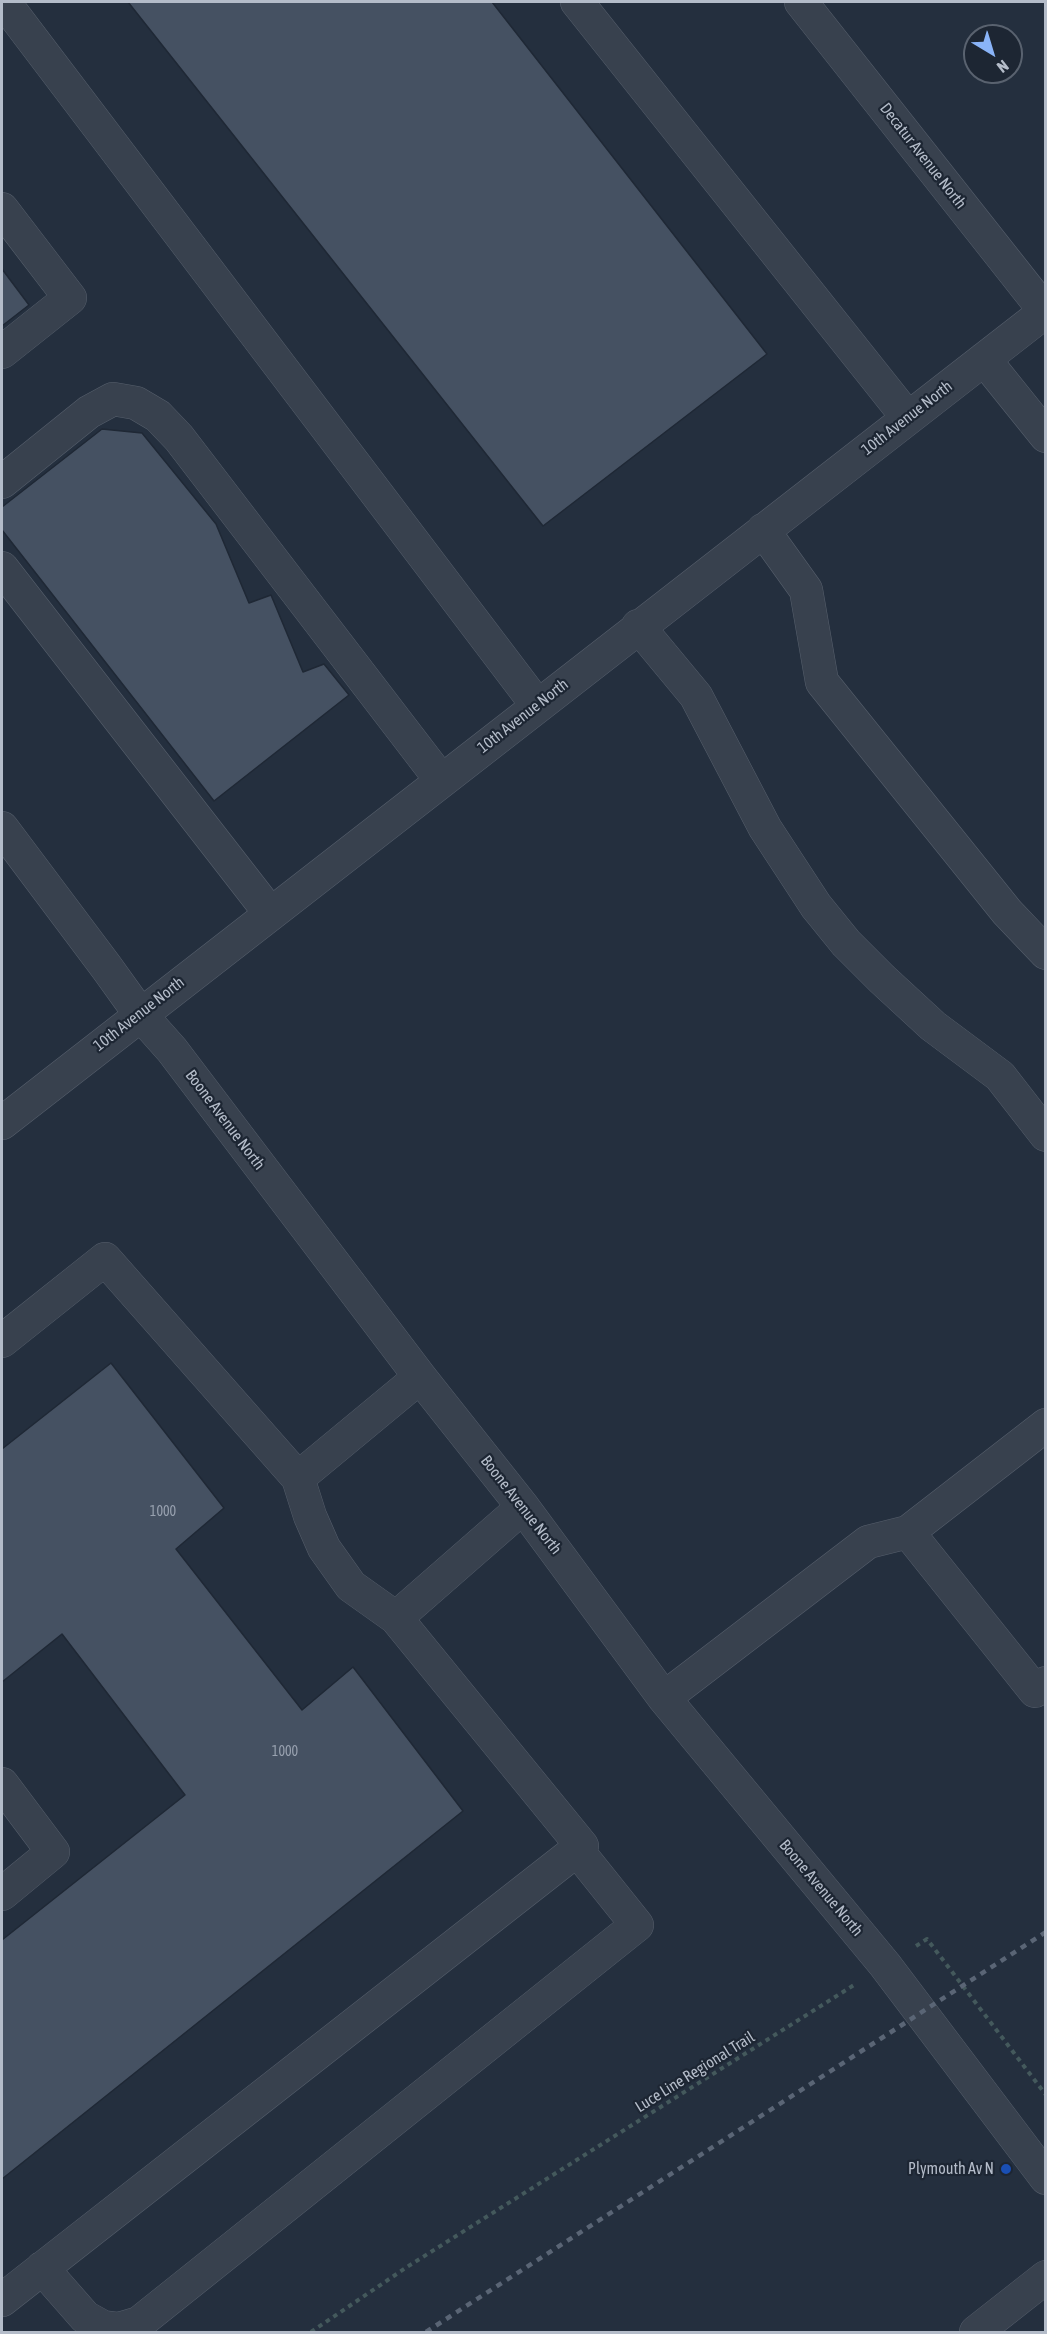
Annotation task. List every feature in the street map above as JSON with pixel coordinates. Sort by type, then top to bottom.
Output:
[{"type":"street","points":[[4,2],[537,705]]},
{"type":"street","points":[[577,2],[908,418]]},
{"type":"street","name":"Decatur Avenue North","points":[[813,6],[1045,311]]},
{"type":"street","points":[[2,209],[70,298],[2,352]]},
{"type":"street","name":"10th Avenue North","points":[[2,1123],[1045,311]]},
{"type":"street","points":[[984,358],[1046,436]]},
{"type":"street","points":[[2,482],[89,412],[113,399],[136,403],[158,416],[187,448],[441,780]]},
{"type":"street","points":[[763,530],[806,590],[822,682],[1007,912],[1046,952]]},
{"type":"street","points":[[2,568],[270,913]]},
{"type":"street","points":[[638,626],[696,696],[765,828],[816,906],[846,943],[882,979],[933,1026],[1000,1076],[1046,1134]]},
{"type":"street","name":"Boone Avenue North","points":[[2,828],[140,1014],[172,1050],[420,1377],[523,1507],[664,1698],[885,1965],[1046,2178]]},
{"type":"street","points":[[2,1341],[105,1259],[298,1478],[310,1516],[324,1548],[351,1586],[396,1618],[582,1846],[2,2300]]},
{"type":"street","points":[[298,1478],[420,1377]]},
{"type":"street","points":[[664,1698],[868,1542],[908,1532],[1046,1425]]},
{"type":"street","points":[[396,1618],[523,1507]]},
{"type":"street","points":[[908,1532],[1035,1691],[1046,1683]]},
{"type":"street","points":[[2,1784],[53,1852],[2,1894]]},
{"type":"street","points":[[42,2268],[85,2318],[103,2327],[119,2329],[139,2323],[636,1925],[577,1850]]},
{"type":"street","points":[[976,2332],[1046,2277]]},
{"type":"path","name":"Luce Line Regional Trail","points":[[311,2332],[417,2261],[927,1938],[1046,2095]]},
{"type":"building","points":[[128,2],[492,2],[767,354],[543,526]]},
{"type":"building","points":[[2,269],[29,305],[2,326]]},
{"type":"building","points":[[102,429],[142,433],[216,524],[249,603],[271,595],[303,672],[324,664],[349,695],[214,801],[2,530],[2,507]]},
{"type":"building","points":[[111,1363],[224,1508],[176,1549],[302,1710],[353,1667],[463,1811],[2,2179],[2,1940],[185,1795],[62,1634],[2,1682],[2,1449]]},
{"type":"railway","points":[[426,2332],[1046,1932]]},
{"type":"place","name":"Plymouth Av N","points":[[1006,2169]]}]
